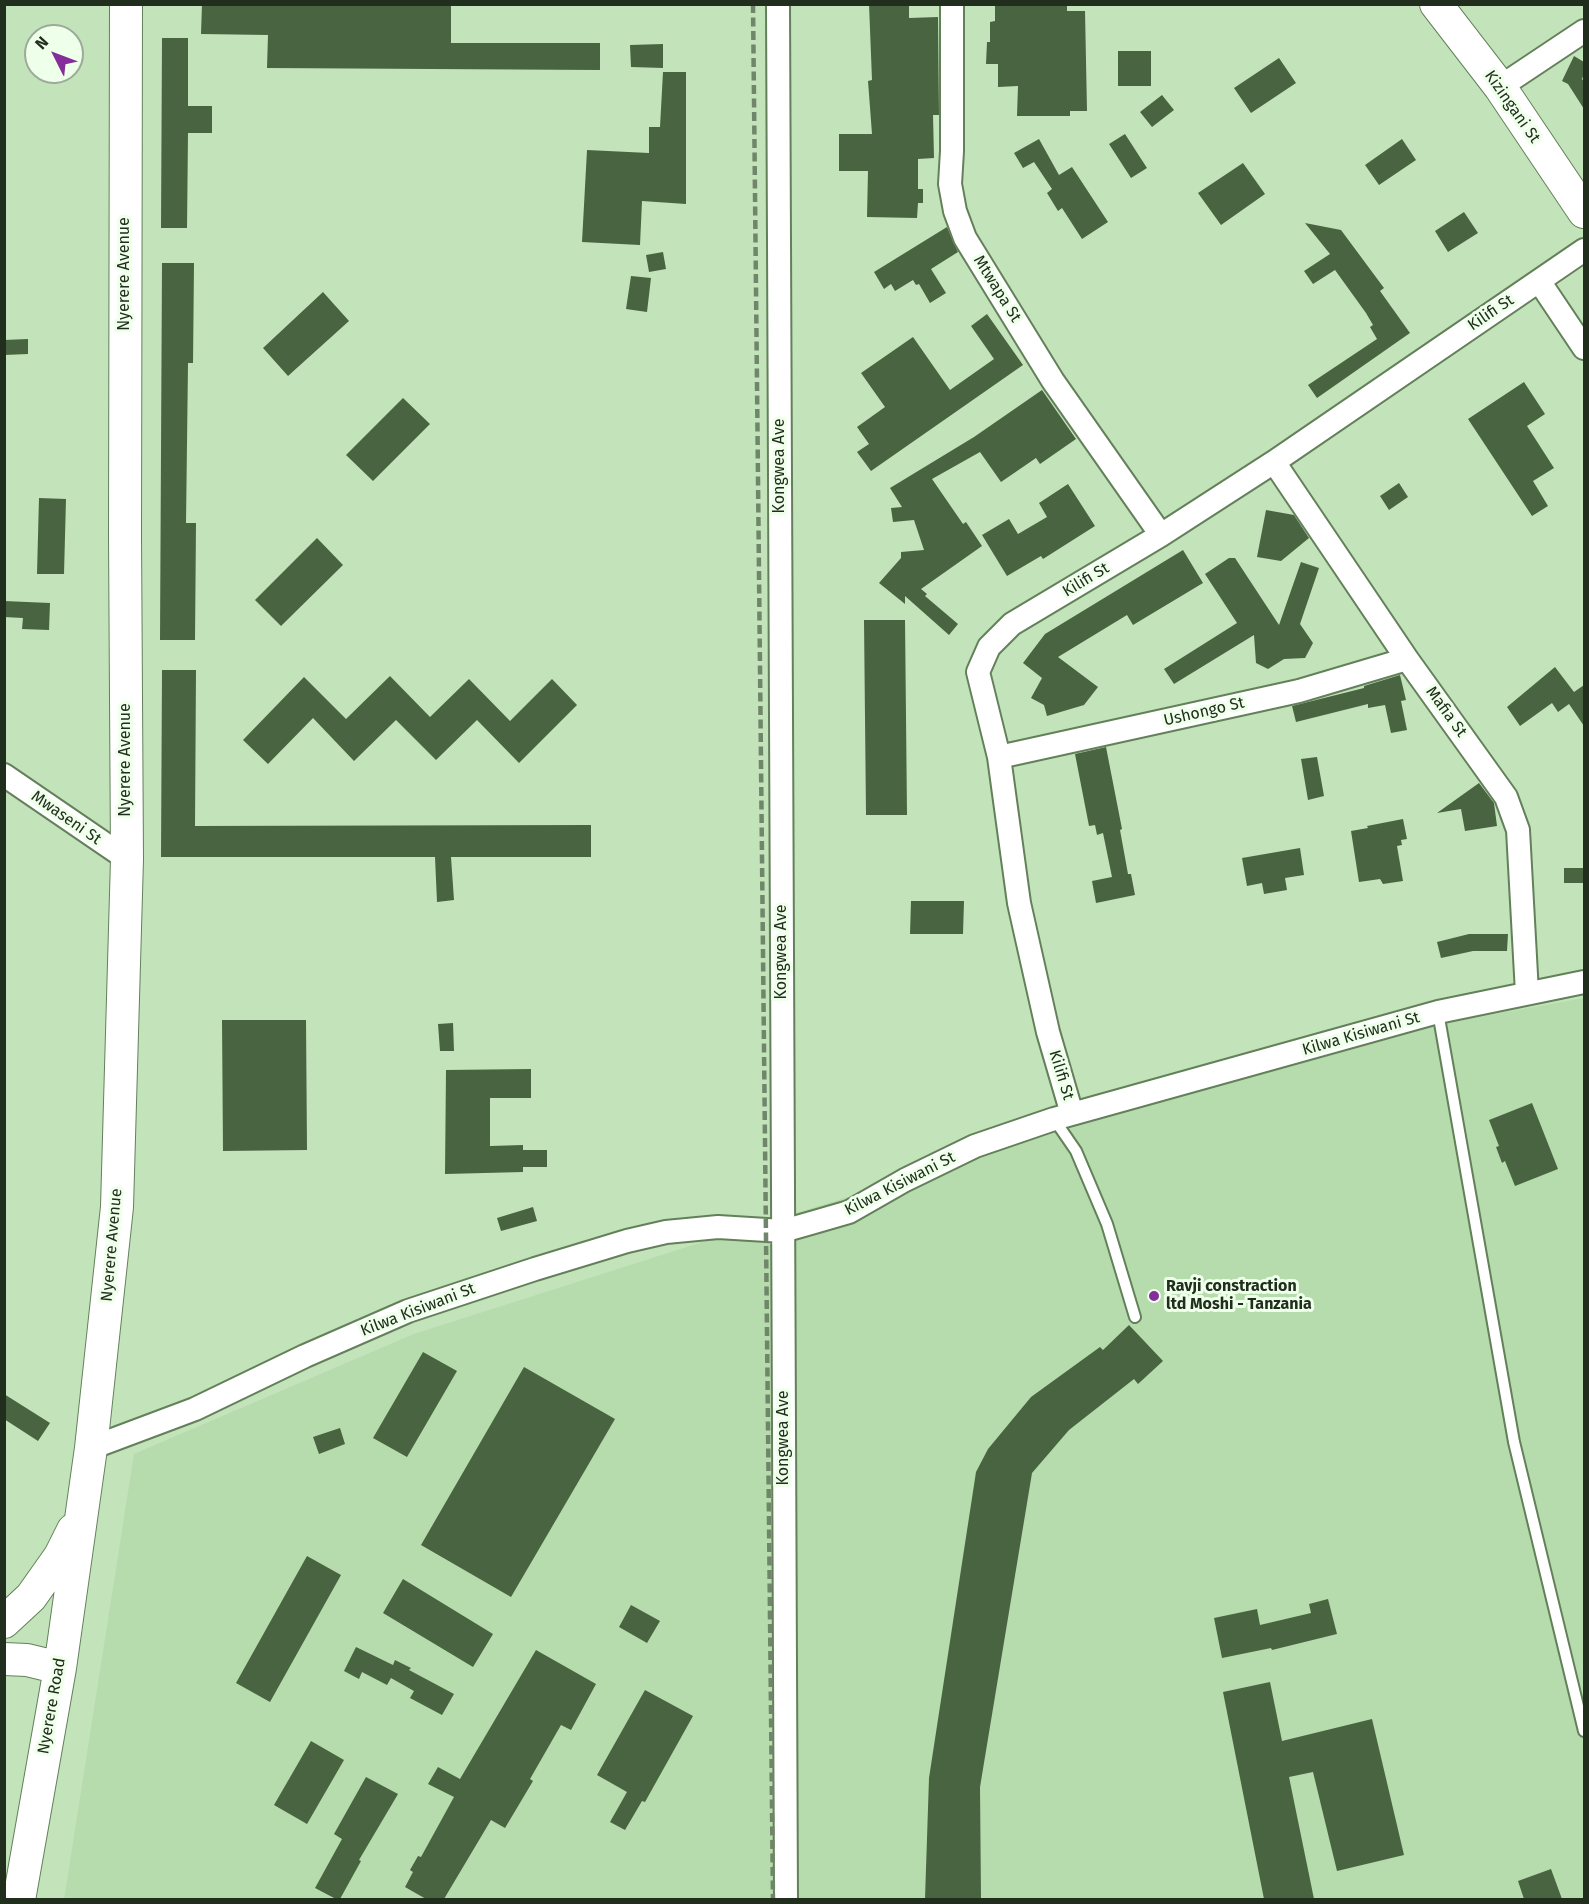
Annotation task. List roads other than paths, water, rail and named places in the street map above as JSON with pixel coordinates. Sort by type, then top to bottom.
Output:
[{"type":"street","name":"Nyerere Avenue","points":[[81,1513],[91,1448],[117,1207],[127,859],[126,4]]},
{"type":"street","name":"Kongwea Ave","points":[[778,4],[786,1899]]},
{"type":"street","name":"Mtwapa St","points":[[952,4],[950,184],[955,211],[965,238],[1053,381],[1161,535]]},
{"type":"street","name":"Kizingani St","points":[[1436,4],[1500,87],[1584,212]]},
{"type":"street","points":[[1500,87],[1584,31]]},
{"type":"street","name":"Kilifi St","points":[[1063,1116],[1048,1032],[1019,903],[999,757],[978,672],[989,647],[1012,624],[1161,535],[1274,462],[1584,250]]},
{"type":"street","points":[[1539,280],[1584,348]]},
{"type":"street","name":"Mafia St","points":[[1274,462],[1407,658],[1506,796],[1518,830],[1527,993]]},
{"type":"street","name":"Ushongo St","points":[[999,757],[1299,691],[1407,658]]},
{"type":"street","name":"Mwaseni St","points":[[4,775],[127,859]]},
{"type":"street","name":"Kilwa Kisiwani St","points":[[91,1448],[195,1409],[305,1356],[408,1311],[535,1269],[627,1241],[666,1232],[718,1227],[783,1231],[849,1212],[905,1180],[975,1146],[1063,1116],[1438,1012],[1584,982]]},
{"type":"street","points":[[4,1622],[31,1597],[54,1564],[81,1513]]},
{"type":"street","name":"Nyerere Road","points":[[19,1899],[60,1668],[81,1513]]},
{"type":"street","points":[[4,1659],[27,1660],[60,1668]]},
{"type":"lane","points":[[1438,1012],[1514,1442],[1584,1731]]},
{"type":"lane","points":[[1063,1116],[1107,1224],[1135,1317]]},
{"type":"railway","points":[[753,4],[773,1900]]},
{"type":"place","name":"Ravji constraction ltd Moshi - Tanzania","points":[[1154,1296]]}]
